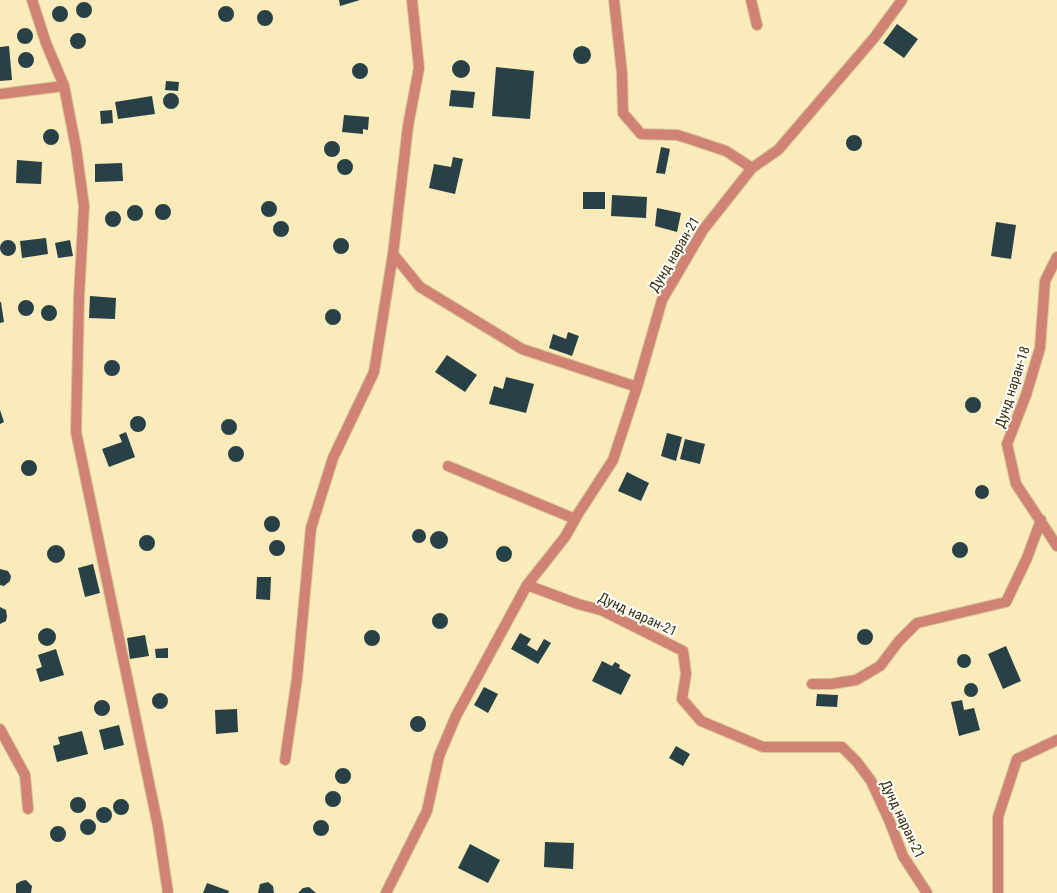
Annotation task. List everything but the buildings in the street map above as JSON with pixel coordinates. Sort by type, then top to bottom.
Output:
[{"type":"street","points":[[32,0],[46,43],[64,86],[76,148],[84,206],[78,297],[76,432],[158,826],[168,893]]},
{"type":"street","points":[[285,760],[297,678],[311,528],[333,458],[374,372],[393,254],[408,126],[419,68],[412,0]]},
{"type":"street","points":[[614,0],[622,73],[623,112],[634,127],[642,134],[677,135],[706,144],[726,151],[752,168]]},
{"type":"street","points":[[751,0],[757,25]]},
{"type":"street","name":"Дунд наран-21","points":[[386,893],[427,811],[439,756],[456,716],[527,585],[565,537],[613,460],[637,387],[662,300],[703,230],[752,168],[778,150],[874,38],[902,0]]},
{"type":"street","points":[[0,94],[64,86]]},
{"type":"street","points":[[393,254],[420,287],[522,349],[637,387]]},
{"type":"street","name":"Дунд наран-18","points":[[1057,257],[1045,280],[1040,348],[1026,395],[1007,444],[1016,484],[1057,546]]},
{"type":"street","points":[[448,466],[575,519]]},
{"type":"street","points":[[812,684],[831,684],[856,680],[880,666],[899,641],[917,623],[1006,602],[1028,558],[1040,520]]},
{"type":"street","name":"Дунд наран-21","points":[[527,585],[578,604],[601,610],[683,651],[686,674],[682,699],[701,721],[763,747],[842,747],[857,762],[871,781],[889,820],[903,856],[927,893]]},
{"type":"street","points":[[0,728],[25,775],[28,809]]},
{"type":"street","points":[[998,893],[998,817],[1017,759],[1057,740]]}]
